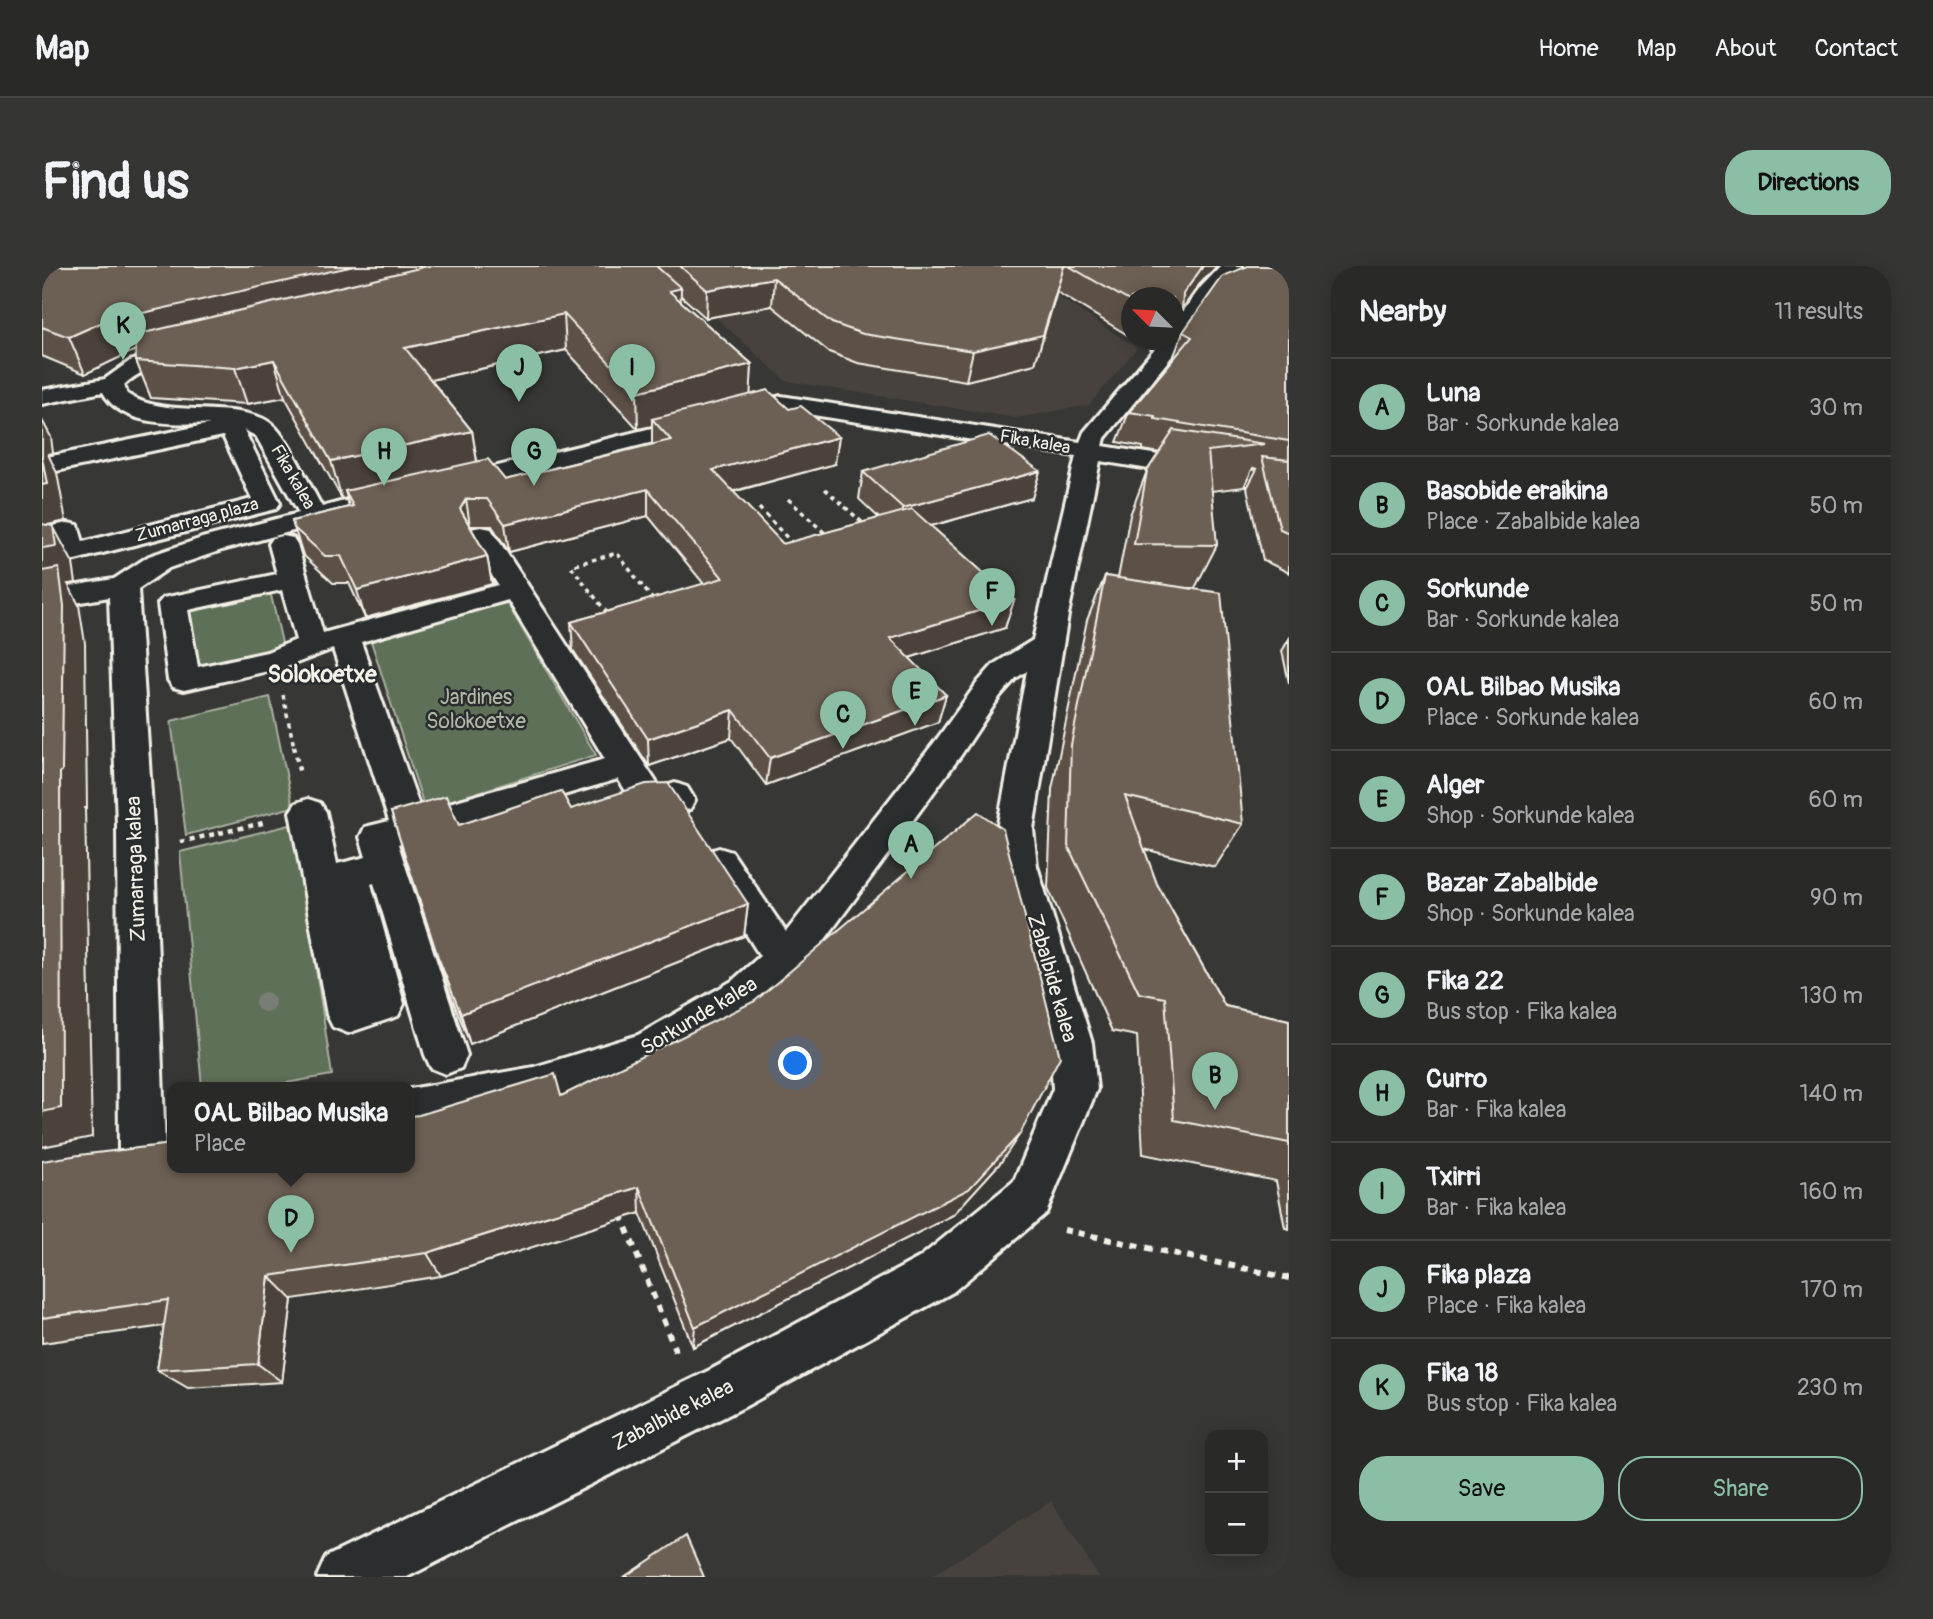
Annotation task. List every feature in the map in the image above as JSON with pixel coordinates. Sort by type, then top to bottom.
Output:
[{"type":"street","name":"Zabalbide kalea","points":[[1184,325],[1232,266]]},
{"type":"street","points":[[1204,299],[1234,285],[1289,276]]},
{"type":"street","points":[[42,397],[112,384],[124,370],[153,359],[205,347]]},
{"type":"street","name":"Zabalbide kalea","points":[[346,1577],[727,1388],[936,1275],[1030,1197],[1075,1089],[1072,1043],[1019,866],[1015,829],[1047,645],[1093,437],[1164,350]]},
{"type":"street","points":[[757,382],[781,403]]},
{"type":"street","name":"Fika kalea","points":[[112,384],[117,398],[133,409],[237,418],[256,423],[266,431],[314,516],[364,505]]},
{"type":"street","name":"Fika kalea","points":[[426,491],[781,403],[979,432],[1289,484]]},
{"type":"street","name":"Zumarraga plaza","points":[[42,466],[231,427],[267,503],[72,552],[68,531],[42,536]]},
{"type":"street","points":[[123,594],[159,562],[212,544],[314,516]]},
{"type":"street","points":[[481,535],[654,806],[675,796],[774,945]]},
{"type":"street","points":[[283,544],[294,579],[328,641],[409,828]]},
{"type":"street","points":[[42,600],[123,594],[148,596],[173,604],[294,579]]},
{"type":"street","points":[[173,604],[184,680],[275,660],[328,641],[516,589]]},
{"type":"street","name":"Zumarraga kalea","points":[[123,594],[135,825],[140,1153]]},
{"type":"street","name":"Sorkunde kalea","points":[[415,1109],[534,1086],[650,1050],[746,993],[798,946],[949,747],[989,689],[1005,671],[1047,645]]},
{"type":"street","points":[[446,1055],[385,867],[378,837],[626,765]]},
{"type":"street","points":[[308,812],[348,1015],[384,1004],[349,874],[385,867]]},
{"type":"path","points":[[825,489],[870,530]]},
{"type":"path","points":[[788,499],[833,541]]},
{"type":"path","points":[[759,508],[803,554]]},
{"type":"path","points":[[607,613],[571,566],[617,553],[653,600]]},
{"type":"path","points":[[135,825],[170,817],[170,845],[308,812],[285,705]]},
{"type":"path","points":[[618,1208],[673,1345]]},
{"type":"path","points":[[1059,1230],[1289,1278]]},
{"type":"shaded area","points":[[678,283],[1041,286],[1121,338],[1121,350],[1135,350],[1089,405],[1016,418],[786,381]]},
{"type":"shaded area","points":[[1051,1501],[1099,1577],[930,1577]]},
{"type":"green space","points":[[270,591],[283,647],[190,668],[182,609]]},
{"type":"green space","name":"Jardines Solokoetxe","points":[[507,603],[596,755],[425,809],[369,635]]},
{"type":"green space","points":[[270,697],[293,807],[186,835],[171,721]]},
{"type":"green space","points":[[294,824],[332,1075],[292,1082],[202,1082],[180,852]]},
{"type":"building","points":[[42,266],[354,266],[134,315],[134,308],[69,337],[42,327]]},
{"type":"building","points":[[428,266],[656,266],[681,288],[669,291],[752,364],[637,392],[564,314],[405,348],[472,431],[331,461],[274,360],[235,368],[136,361],[135,335]]},
{"type":"building","points":[[680,266],[1064,266],[1043,335],[973,351],[863,334],[832,323],[774,278],[707,290]]},
{"type":"building","points":[[1069,266],[1203,266],[1184,293],[1184,287],[1121,287],[1121,296]]},
{"type":"building","points":[[1248,266],[1289,266],[1289,441],[1155,419],[1155,416],[1129,412],[1181,350],[1184,350],[1192,337],[1184,331],[1223,276]]},
{"type":"building","points":[[768,390],[789,409],[801,406],[839,437],[713,470],[783,544],[912,509],[1014,600],[890,638],[946,695],[770,758],[733,710],[648,739],[571,622],[723,578],[648,489],[505,524],[487,499],[466,499],[460,509],[487,556],[357,590],[341,556],[325,556],[294,528],[292,521],[353,506],[345,491],[488,459],[505,480],[671,440],[652,419]]},
{"type":"building","points":[[1174,430],[1265,444],[1208,451],[1217,545],[1134,544],[1147,471]]},
{"type":"building","points":[[989,435],[1040,471],[903,508],[863,472]]},
{"type":"building","points":[[42,457],[47,484],[42,485]]},
{"type":"building","points":[[1262,457],[1289,460],[1289,533],[1280,529]]},
{"type":"building","points":[[42,524],[53,526],[56,546],[42,548]]},
{"type":"building","points":[[59,568],[64,606],[60,772],[61,1108],[42,1112],[42,571]]},
{"type":"building","points":[[1105,576],[1221,593],[1243,824],[1125,796],[1157,884],[1225,1006],[1289,1020],[1289,1143],[1174,1120],[1165,998],[1139,993],[1068,846],[1071,745]]},
{"type":"building","points":[[668,783],[748,904],[461,1014],[438,957],[391,812],[446,796],[459,825],[561,791],[571,809],[646,784]]},
{"type":"building","points":[[978,812],[1003,829],[1060,1057],[1020,1134],[969,1189],[695,1327],[639,1187],[427,1253],[269,1276],[258,1364],[157,1370],[168,1300],[42,1318],[42,1161],[167,1145],[167,1173],[415,1173],[415,1115],[555,1074],[561,1096],[755,1001]]},
{"type":"building","points":[[686,1536],[704,1577],[624,1577]]},
{"type":"place","name":"Fika 18","points":[[123,360]]},
{"type":"place","name":"Fika plaza","points":[[519,402]]},
{"type":"place","name":"Txirri","points":[[632,402]]},
{"type":"place","name":"Curro","points":[[384,486]]},
{"type":"place","name":"Fika 22","points":[[534,486]]},
{"type":"place","name":"Bazar Zabalbide","points":[[992,626]]},
{"type":"place","name":"Alger","points":[[915,726]]},
{"type":"place","name":"Sorkunde","points":[[843,749]]},
{"type":"place","name":"Luna","points":[[911,879]]},
{"type":"place","name":"Basobide eraikina","points":[[1215,1110]]},
{"type":"place","name":"OAL Bilbao Musika","points":[[291,1253]]},
{"type":"district","name":"Solokoetxe","points":[[322,674]]}]
